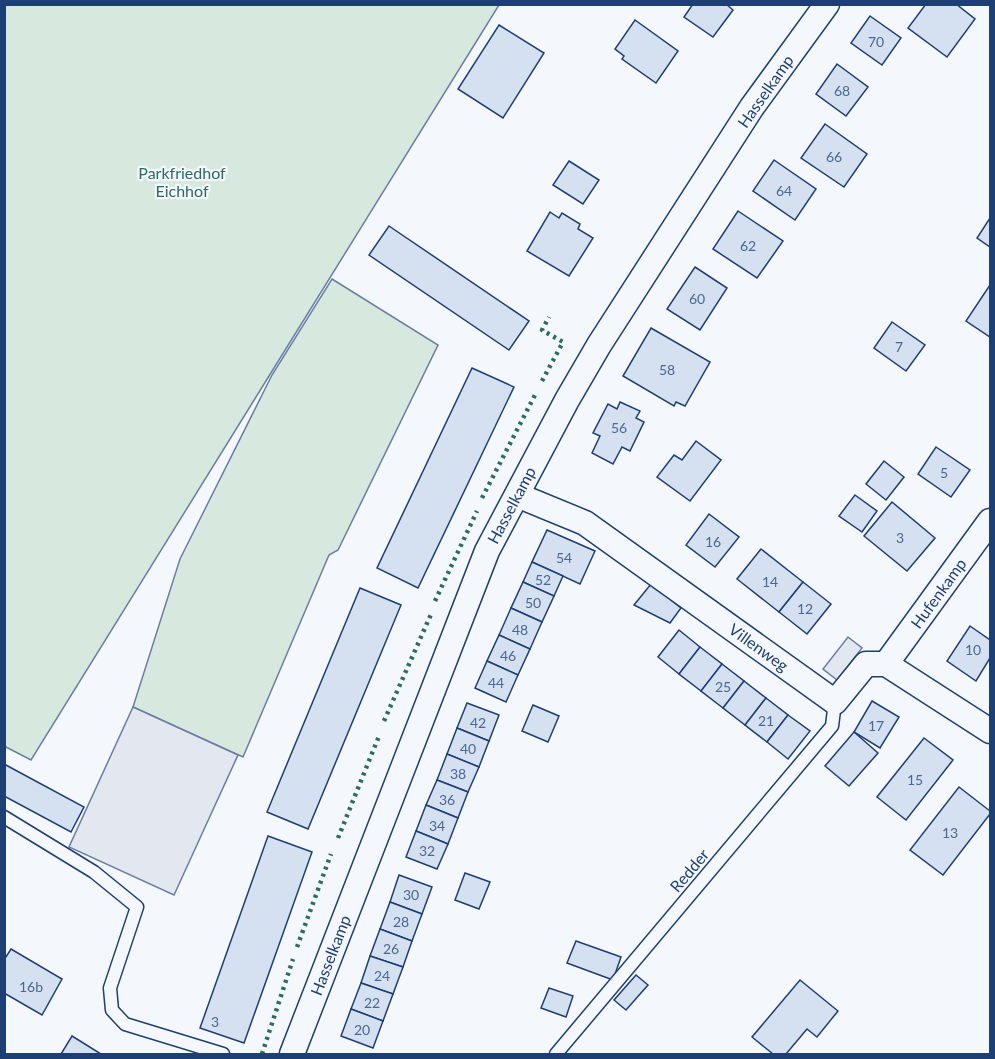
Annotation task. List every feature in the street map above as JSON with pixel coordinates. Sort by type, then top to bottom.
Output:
[{"type":"street","name":"Hasselkamp","points":[[292,1054],[487,551],[598,345],[752,106],[827,4]]},
{"type":"street","name":"Villenweg","points":[[517,495],[585,523],[836,702]]},
{"type":"street","name":"Hufenkamp","points":[[886,664],[990,521]]},
{"type":"street","points":[[836,702],[866,664],[886,664],[990,730]]},
{"type":"lane","name":"Redder","points":[[556,1054],[832,726],[836,702]]},
{"type":"lane","points":[[4,817],[94,872],[137,907],[110,988],[112,1010],[125,1024],[223,1054]]},
{"type":"green space","name":"Parkfriedhof Eichhof","points":[[5,4],[499,5],[31,760],[4,746]]},
{"type":"green space","points":[[332,279],[438,345],[338,550],[329,555],[243,757],[133,707],[180,559],[272,375]]},
{"type":"shaded area","points":[[848,637],[862,648],[837,680],[823,669]]},
{"type":"shaded area","points":[[133,707],[238,755],[174,895],[69,847]]},
{"type":"building","points":[[693,4],[726,4],[733,10],[713,37],[684,17]]},
{"type":"building","points":[[926,4],[956,4],[975,19],[947,57],[908,28]]},
{"type":"building","points":[[870,16],[901,38],[882,65],[851,43]]},
{"type":"building","points":[[635,20],[678,51],[656,83],[622,59],[624,56],[615,49]]},
{"type":"building","points":[[499,25],[544,53],[503,118],[458,89]]},
{"type":"building","points":[[837,64],[868,87],[846,116],[816,94]]},
{"type":"building","points":[[825,124],[867,154],[844,187],[801,158]]},
{"type":"building","points":[[774,160],[816,189],[795,220],[753,191]]},
{"type":"building","points":[[569,161],[599,180],[583,204],[553,185]]},
{"type":"building","points":[[738,211],[783,241],[757,278],[713,249]]},
{"type":"building","points":[[550,212],[559,218],[562,213],[580,224],[578,229],[593,238],[569,276],[527,251]]},
{"type":"building","points":[[990,218],[990,247],[977,238]]},
{"type":"building","points":[[389,226],[529,321],[509,350],[369,255]]},
{"type":"building","points":[[695,267],[727,288],[700,330],[667,309]]},
{"type":"building","points":[[990,285],[990,337],[966,321]]},
{"type":"building","points":[[892,322],[925,345],[906,371],[874,348]]},
{"type":"building","points":[[651,328],[710,362],[685,406],[676,402],[674,406],[623,376]]},
{"type":"building","points":[[472,368],[514,387],[418,588],[377,568]]},
{"type":"building","points":[[620,402],[640,411],[636,418],[644,422],[630,451],[622,447],[613,464],[592,453],[600,436],[593,433],[608,404],[617,409]]},
{"type":"building","points":[[696,441],[721,460],[690,501],[657,477],[674,455],[682,460]]},
{"type":"building","points":[[936,447],[970,470],[951,497],[918,474]]},
{"type":"building","points":[[884,461],[904,477],[886,500],[866,484]]},
{"type":"building","points":[[855,495],[877,511],[862,532],[839,516]]},
{"type":"building","points":[[892,502],[935,538],[907,571],[864,536]]},
{"type":"building","points":[[709,514],[739,537],[715,567],[686,545]]},
{"type":"building","points":[[547,530],[595,551],[580,584],[532,562]]},
{"type":"building","points":[[761,549],[803,582],[779,612],[737,579]]},
{"type":"building","points":[[532,562],[563,576],[554,596],[523,582]]},
{"type":"building","points":[[523,582],[554,596],[542,622],[511,608]]},
{"type":"building","points":[[803,582],[831,604],[807,634],[779,612]]},
{"type":"building","points":[[651,584],[681,608],[670,623],[634,605]]},
{"type":"building","points":[[360,588],[401,605],[308,829],[267,812]]},
{"type":"building","points":[[511,608],[542,622],[530,649],[499,635]]},
{"type":"building","points":[[970,626],[990,640],[990,658],[976,681],[947,661]]},
{"type":"building","points":[[679,630],[700,647],[679,674],[658,657]]},
{"type":"building","points":[[499,635],[530,649],[518,675],[487,661]]},
{"type":"building","points":[[700,647],[722,664],[701,691],[679,674]]},
{"type":"building","points":[[487,661],[518,675],[506,702],[475,688]]},
{"type":"building","points":[[722,664],[744,681],[723,708],[701,691]]},
{"type":"building","points":[[744,681],[766,698],[745,725],[723,708]]},
{"type":"building","points":[[766,698],[788,715],[767,742],[745,725]]},
{"type":"building","points":[[872,701],[899,717],[880,748],[854,732]]},
{"type":"building","points":[[467,703],[499,715],[489,741],[457,728]]},
{"type":"building","points":[[533,705],[559,716],[548,742],[522,731]]},
{"type":"building","points":[[788,715],[810,731],[788,759],[767,742]]},
{"type":"building","points":[[457,728],[489,741],[479,767],[447,754]]},
{"type":"building","points":[[854,732],[878,753],[849,786],[825,766]]},
{"type":"building","points":[[924,738],[953,760],[906,820],[877,797]]},
{"type":"building","points":[[447,754],[479,767],[468,792],[437,780]]},
{"type":"building","points":[[4,764],[84,807],[71,832],[4,796]]},
{"type":"building","points":[[437,780],[468,792],[458,818],[426,805]]},
{"type":"building","points":[[959,787],[990,811],[990,814],[943,875],[910,850]]},
{"type":"building","points":[[426,805],[458,818],[448,844],[416,831]]},
{"type":"building","points":[[416,831],[448,844],[437,869],[406,857]]},
{"type":"building","points":[[268,836],[312,852],[244,1043],[200,1028]]},
{"type":"building","points":[[465,873],[490,882],[479,909],[455,900]]},
{"type":"building","points":[[399,875],[432,887],[422,914],[390,902]]},
{"type":"building","points":[[390,902],[422,914],[412,941],[380,929]]},
{"type":"building","points":[[380,929],[412,941],[403,967],[370,956]]},
{"type":"building","points":[[576,941],[621,957],[613,980],[567,963]]},
{"type":"building","points":[[11,949],[62,979],[42,1015],[4,993],[4,960]]},
{"type":"building","points":[[370,956],[403,967],[393,994],[361,983]]},
{"type":"building","points":[[636,975],[648,985],[626,1010],[614,1000]]},
{"type":"building","points":[[800,980],[838,1011],[817,1037],[807,1029],[786,1054],[773,1054],[752,1037]]},
{"type":"building","points":[[361,983],[393,994],[383,1021],[351,1009]]},
{"type":"building","points":[[549,988],[573,996],[566,1017],[541,1008]]},
{"type":"building","points":[[351,1009],[383,1021],[373,1048],[341,1036]]},
{"type":"building","points":[[72,1036],[101,1054],[61,1054]]},
{"type":"hedge","points":[[542,381],[563,342],[542,330],[549,317]]},
{"type":"hedge","points":[[482,498],[536,393]]},
{"type":"hedge","points":[[435,601],[477,511]]},
{"type":"hedge","points":[[384,721],[432,612]]},
{"type":"hedge","points":[[338,838],[379,736]]},
{"type":"hedge","points":[[297,947],[331,854]]},
{"type":"hedge","points":[[262,1054],[293,959]]}]
